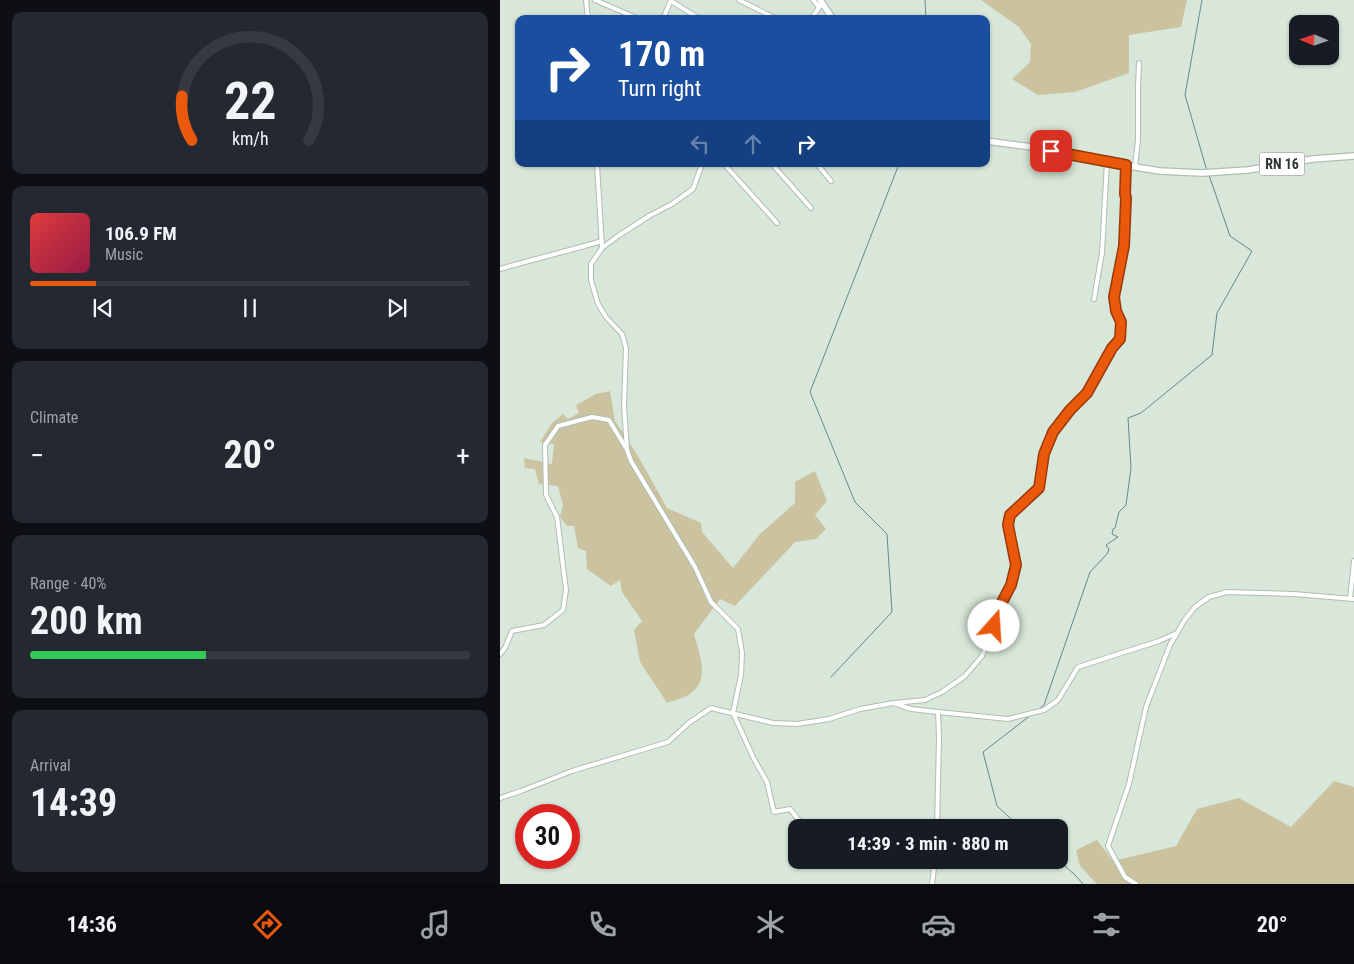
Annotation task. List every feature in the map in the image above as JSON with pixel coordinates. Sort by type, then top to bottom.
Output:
[{"type":"main road","points":[[820,4],[830,15]]},
{"type":"main road","name":"RN 16","points":[[990,141],[1160,171],[1202,173],[1248,170],[1313,158],[1354,156]]},
{"type":"street","points":[[586,0],[588,15]]},
{"type":"street","points":[[595,0],[630,15]]},
{"type":"street","points":[[665,15],[671,0],[694,15]]},
{"type":"street","points":[[738,0],[769,15]]},
{"type":"street","points":[[813,0],[820,4],[813,15]]},
{"type":"street","points":[[1135,167],[1138,140],[1139,63]]},
{"type":"street","points":[[1094,299],[1102,253],[1107,161]]},
{"type":"street","points":[[500,798],[572,771],[668,742],[690,722],[711,708],[773,723],[797,724],[829,719],[860,709],[925,700],[942,692],[965,676],[982,656],[998,610],[1011,585],[1016,565],[1008,525],[1010,515],[1039,488],[1044,454],[1053,432],[1070,410],[1087,393],[1112,348],[1120,339],[1121,322],[1116,311],[1114,297],[1124,246],[1126,165]]},
{"type":"street","points":[[597,167],[602,248]]},
{"type":"street","points":[[627,450],[624,406],[626,348],[622,334],[606,317],[598,304],[591,280],[591,264],[602,248],[648,216],[672,204],[693,189],[701,167]]},
{"type":"street","points":[[727,167],[777,223]]},
{"type":"street","points":[[775,167],[811,208]]},
{"type":"street","points":[[819,167],[830,181]]},
{"type":"street","points":[[500,269],[602,241]]},
{"type":"street","points":[[500,654],[505,648],[512,631],[544,625],[564,610],[566,590],[556,517],[546,494],[546,445],[558,426],[592,417],[609,420],[627,450],[638,475],[695,567],[712,602],[738,629],[742,653],[741,675],[732,713],[767,782],[774,812],[790,809],[798,819]]},
{"type":"street","points":[[1136,884],[1125,877],[1108,846],[1129,784],[1146,707],[1170,645],[1177,633],[1195,607],[1209,597],[1226,592],[1294,594],[1352,599],[1354,561]]},
{"type":"street","points":[[894,703],[911,709],[1008,719],[1044,710],[1058,700],[1078,668],[1159,641],[1177,633]]},
{"type":"street","points":[[937,819],[940,737],[938,712]]},
{"type":"street","points":[[932,884],[934,869]]},
{"type":"shaded area","points":[[981,0],[1187,0],[1181,27],[1129,35],[1129,73],[1075,92],[1038,95],[1012,79],[1030,62],[1031,44],[1019,27]]},
{"type":"shaded area","points":[[610,391],[615,421],[638,456],[667,508],[701,523],[702,532],[733,568],[760,534],[795,503],[795,482],[815,471],[827,501],[815,515],[826,529],[816,539],[795,542],[735,606],[720,599],[694,634],[702,666],[700,681],[690,694],[667,703],[640,662],[634,630],[642,621],[622,592],[620,580],[611,586],[587,569],[586,551],[578,548],[574,526],[567,526],[560,517],[563,505],[558,486],[539,484],[535,469],[525,468],[524,458],[552,464],[554,444],[540,442],[552,423],[563,414],[568,419],[579,413],[576,405],[596,394]]},
{"type":"shaded area","points":[[1334,781],[1354,787],[1354,884],[1097,884],[1080,866],[1076,850],[1097,840],[1113,861],[1176,846],[1197,809],[1239,798],[1291,827]]},
{"type":"waterway","points":[[925,0],[926,15]]},
{"type":"waterway","points":[[1202,0],[1185,95],[1207,171]]},
{"type":"waterway","points":[[831,677],[892,612],[887,534],[855,502],[810,392],[898,167]]},
{"type":"waterway","points":[[1038,710],[1044,705],[1090,572],[1107,554],[1109,549],[1106,545],[1118,537],[1112,534],[1119,512],[1126,505],[1131,468],[1128,418],[1141,413],[1212,355],[1217,313],[1252,251],[1230,236],[1209,175]]},
{"type":"waterway","points":[[1011,819],[997,806],[983,752],[1031,715]]},
{"type":"waterway","points":[[1068,869],[1083,884]]},
{"type":"route","points":[[994,626],[998,610],[1011,585],[1016,565],[1008,525],[1010,515],[1039,488],[1044,454],[1053,432],[1070,410],[1087,393],[1112,348],[1120,339],[1121,322],[1116,311],[1114,297],[1124,246],[1126,165],[1051,151]]}]
